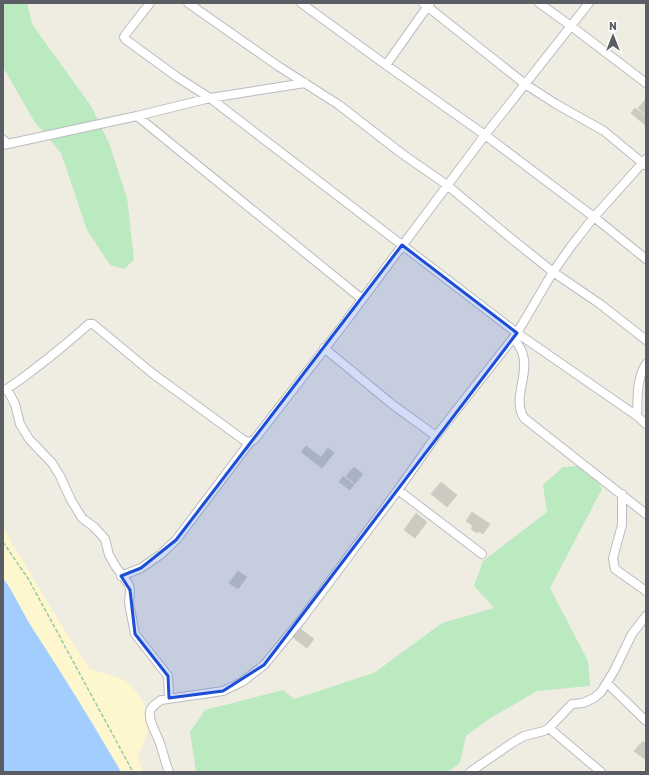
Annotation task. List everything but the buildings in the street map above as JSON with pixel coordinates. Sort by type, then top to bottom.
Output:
[{"type":"street","points":[[150,3],[124,37],[177,77],[210,98],[402,245],[515,335],[637,416],[646,424]]},
{"type":"street","points":[[188,3],[278,66],[339,105],[401,153],[447,185],[553,272],[600,304],[646,340]]},
{"type":"street","points":[[539,3],[646,83]]},
{"type":"street","points":[[121,576],[141,568],[160,555],[176,540],[250,442],[254,440],[362,299],[485,135],[589,3]]},
{"type":"street","points":[[303,4],[386,66],[485,135],[594,217],[646,259]]},
{"type":"street","points":[[169,772],[150,716],[151,709],[161,700],[169,698],[223,691],[242,682],[264,665],[301,620],[398,490],[436,436],[515,335],[553,272],[594,217],[645,162],[604,131],[562,108],[525,84],[426,4],[386,66]]},
{"type":"street","points":[[7,144],[137,116],[210,98],[305,83]]},
{"type":"street","points":[[137,116],[362,299]]},
{"type":"street","points":[[169,698],[168,676],[135,634],[130,603],[130,590],[126,579],[121,576],[109,555],[105,539],[94,527],[82,518],[52,463],[29,439],[20,424],[15,404],[5,389],[65,346],[90,324],[93,324],[152,373],[245,441],[250,442]]},
{"type":"street","points":[[515,335],[523,354],[524,365],[520,412],[524,418],[646,514]]},
{"type":"street","points":[[324,348],[393,405],[436,436]]},
{"type":"street","points":[[637,416],[639,381],[642,370],[646,364]]},
{"type":"street","points":[[398,490],[482,554]]},
{"type":"street","points":[[622,494],[622,525],[613,558],[613,564],[615,568],[646,591]]},
{"type":"street","points":[[470,772],[518,739],[549,728],[572,704],[583,703],[594,698],[601,692],[632,634],[646,616]]},
{"type":"street","points":[[607,683],[646,721]]},
{"type":"street","points":[[549,728],[602,772]]},
{"type":"lane","points":[[3,138],[7,144]]},
{"type":"path","points":[[3,542],[29,580],[133,772]]},
{"type":"highlighted area","points":[[402,245],[517,333],[264,665],[223,691],[169,698],[168,676],[135,634],[130,590],[121,576],[141,568],[176,540]]},
{"type":"green space","points":[[3,3],[27,3],[32,24],[91,106],[109,143],[127,198],[134,260],[124,269],[110,265],[87,230],[61,153],[34,121],[3,67]]},
{"type":"green space","points":[[590,465],[602,489],[550,588],[588,661],[590,686],[537,691],[489,719],[466,736],[460,763],[448,772],[196,772],[190,732],[205,710],[283,690],[294,699],[374,673],[442,623],[494,608],[474,586],[483,561],[547,512],[543,485],[563,467]]},
{"type":"sand","points":[[3,528],[89,668],[121,679],[128,683],[144,704],[147,713],[148,729],[139,754],[139,761],[143,772],[121,772],[94,725],[26,618],[9,586],[3,578]]},
{"type":"water","points":[[3,578],[31,626],[77,698],[121,772],[3,772]]}]
